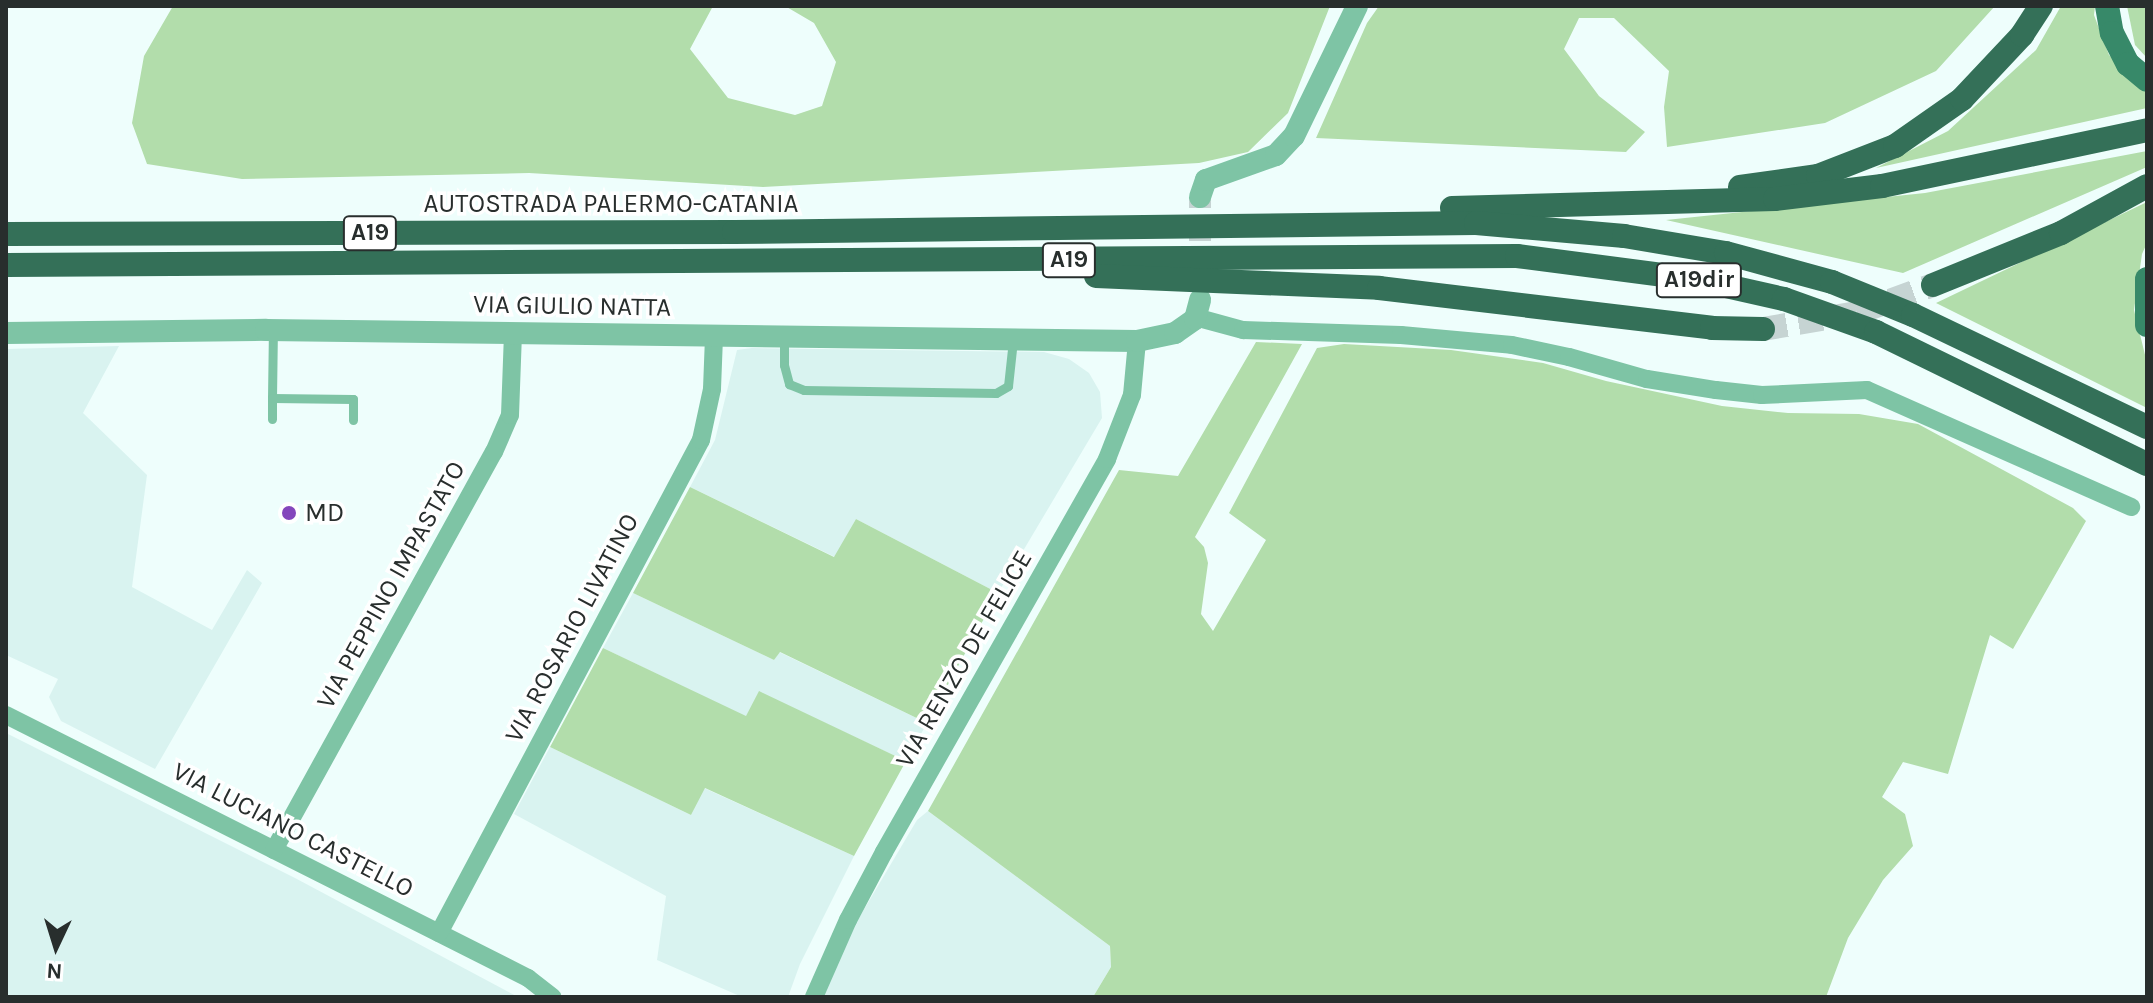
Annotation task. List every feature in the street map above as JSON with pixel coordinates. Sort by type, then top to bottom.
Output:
[{"type":"highway","points":[[1632,202],[1818,176],[1895,146],[1971,90],[2022,35],[2041,6]]},
{"type":"highway","points":[[734,232],[1775,199],[1882,186],[2147,130]]},
{"type":"highway","points":[[1933,285],[2061,233],[2147,186]]},
{"type":"highway","name":"A19dir","points":[[1216,228],[1476,223],[1624,236],[1726,253],[1832,282],[1913,315],[2147,427]]},
{"type":"highway","name":"AUTOSTRADA PALERMO-CATANIA","points":[[6,234],[1216,228]]},
{"type":"highway","name":"A19dir","points":[[1215,259],[1517,256],[1695,279],[1784,299],[1876,332],[2147,464]]},
{"type":"highway","name":"A19","points":[[6,265],[1215,259]]},
{"type":"highway","points":[[923,261],[1060,276],[1379,288],[1712,328],[1763,329]]},
{"type":"main road","points":[[2107,6],[2112,33],[2128,64],[2147,80]]},
{"type":"main road","points":[[2147,279],[2147,325]]},
{"type":"street","points":[[1200,197],[1206,180],[1276,155],[1294,136],[1357,6]]},
{"type":"street","points":[[1197,308],[1243,330],[1401,335],[1512,345],[1647,379],[1716,390],[1762,395],[1867,390],[2131,507]]},
{"type":"street","name":"VIA GIULIO NATTA","points":[[6,333],[273,330],[1137,341],[1175,333],[1197,308]]},
{"type":"street","name":"VIA PEPPINO IMPASTATO","points":[[274,850],[494,452],[510,415],[513,334]]},
{"type":"street","name":"VIA ROSARIO LIVATINO","points":[[439,933],[701,440],[712,389],[714,336]]},
{"type":"street","name":"VIA RENZO DE FELICE","points":[[814,997],[848,920],[884,852],[1107,459],[1132,395],[1137,341]]},
{"type":"street","name":"VIA LUCIANO CASTELLO","points":[[6,715],[528,978],[552,997]]},
{"type":"lane","points":[[272,419],[273,330]]},
{"type":"lane","points":[[784,337],[784,365],[789,384],[804,390],[996,393],[1008,386],[1013,339]]},
{"type":"lane","points":[[272,398],[353,399],[353,420]]},
{"type":"shaded area","points":[[119,346],[83,413],[147,475],[132,587],[212,630],[247,570],[262,583],[155,769],[61,721],[49,697],[58,679],[6,655],[6,349]]},
{"type":"shaded area","points":[[737,350],[1044,352],[1069,359],[1089,373],[1100,392],[1102,418],[998,593],[856,519],[835,557],[690,487],[715,440]]},
{"type":"shaded area","points":[[633,593],[774,660],[779,652],[927,723],[906,761],[759,692],[746,717],[603,648]]},
{"type":"shaded area","points":[[6,733],[295,878],[518,997],[6,997]]},
{"type":"shaded area","points":[[550,747],[691,815],[704,788],[854,856],[800,964],[788,997],[742,997],[657,960],[666,896],[514,814]]},
{"type":"shaded area","points":[[928,811],[1110,946],[1111,967],[1093,997],[823,997],[853,928],[917,820]]},
{"type":"green space","points":[[173,6],[713,6],[690,49],[728,98],[795,115],[822,106],[836,62],[814,23],[785,6],[1330,6],[1288,113],[1248,152],[1199,163],[763,187],[529,173],[242,179],[147,164],[132,123],[144,56]]},
{"type":"green space","points":[[1379,6],[1995,6],[1936,71],[1825,123],[1667,147],[1664,107],[1669,71],[1614,18],[1579,18],[1564,49],[1599,96],[1645,132],[1626,152],[1316,138],[1367,23]]},
{"type":"green space","points":[[2061,6],[2095,6],[2094,15],[2109,55],[2147,86],[2147,108],[1876,168],[1948,131],[2036,50]]},
{"type":"green space","points":[[2127,6],[2147,6],[2147,58],[2135,45]]},
{"type":"green space","points":[[2147,151],[2147,167],[1903,273],[1666,220],[1925,193]]},
{"type":"green space","points":[[2147,202],[2147,243],[2142,254],[2134,310],[2147,363],[2147,408],[1936,303]]},
{"type":"green space","points":[[1256,342],[1302,344],[1195,537],[1204,547],[1208,563],[1201,614],[1213,631],[1266,540],[1229,513],[1317,348],[1344,344],[1451,350],[1543,363],[1606,381],[1722,406],[1788,413],[1859,414],[1918,424],[2073,508],[2086,521],[2013,649],[1990,635],[1948,774],[1903,762],[1882,797],[1905,814],[1913,846],[1883,880],[1848,938],[1826,997],[1093,997],[1111,967],[1110,946],[928,811],[1119,470],[1178,476]]},
{"type":"green space","points":[[690,487],[834,557],[856,519],[998,593],[927,723],[780,652],[774,660],[633,593]]},
{"type":"green space","points":[[603,648],[746,716],[759,691],[906,761],[854,856],[705,788],[691,815],[550,747]]},
{"type":"tunnel","points":[[1200,197],[1200,274]]},
{"type":"tunnel","points":[[1763,329],[1857,313],[1933,285]]},
{"type":"place","name":"MD","points":[[289,513]]}]
